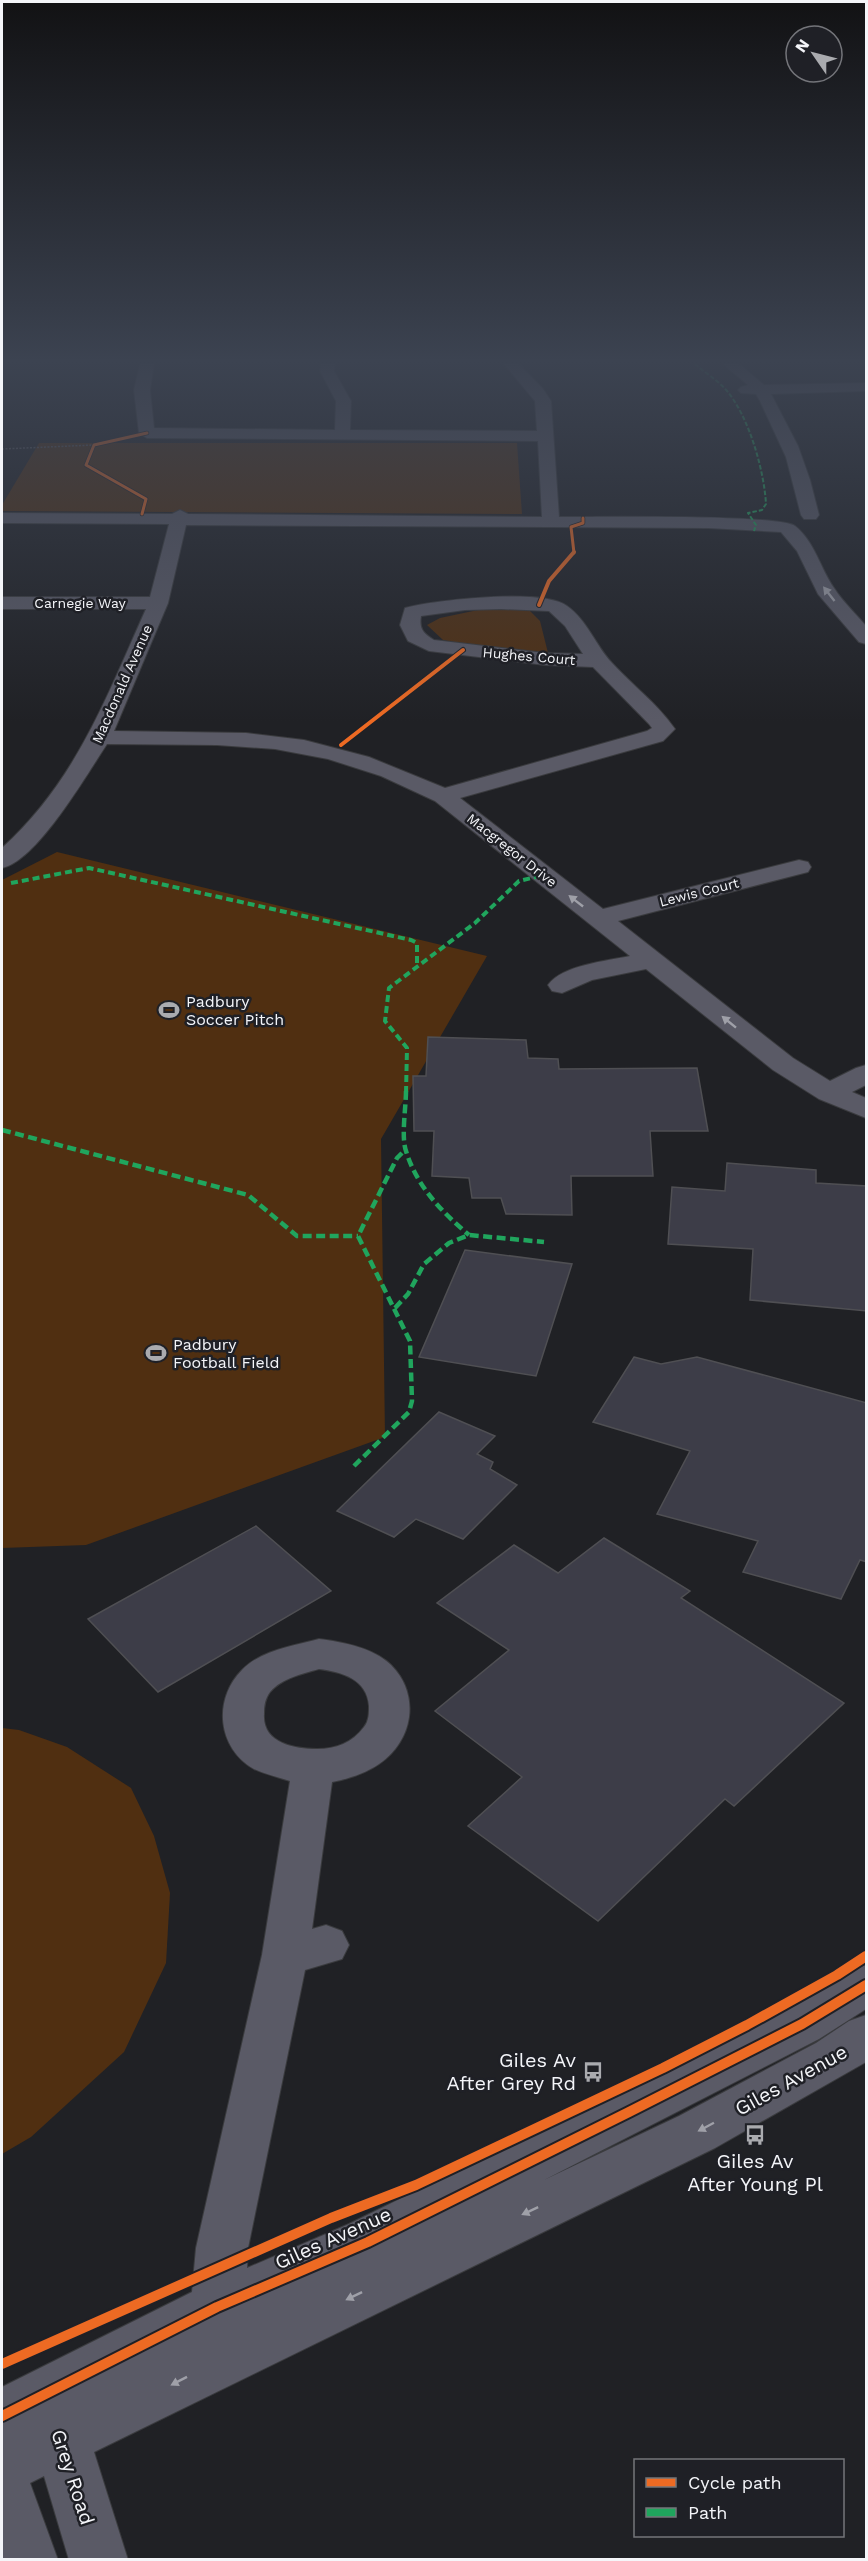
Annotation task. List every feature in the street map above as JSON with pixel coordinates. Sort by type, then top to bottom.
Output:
[{"type":"street","points":[[549,484],[551,520]]},
{"type":"street","points":[[803,484],[804,503],[840,583],[867,618]]},
{"type":"street","points":[[2,516],[782,524],[792,514],[815,528]]},
{"type":"street","name":"Macdonald Avenue","points":[[2,861],[33,833],[57,804],[102,733],[158,603],[179,517]]},
{"type":"street","points":[[782,524],[805,550],[825,590],[867,638]]},
{"type":"street","name":"Carnegie Way","points":[[2,603],[158,603]]},
{"type":"street","name":"Hughes Court","points":[[452,793],[655,736],[664,729],[655,714],[598,661],[563,610],[554,606],[476,604],[412,612],[410,625],[415,637],[429,645],[545,659],[598,661]]},
{"type":"street","name":"Macgregor Drive","points":[[102,733],[227,740],[308,748],[384,768],[452,793],[624,912],[783,1045],[853,1085],[867,1109]]},
{"type":"street","name":"Macgregor Drive","points":[[452,793],[598,918],[762,1049],[810,1083],[853,1085]]},
{"type":"street","points":[[2,827],[33,833]]},
{"type":"street","name":"Lewis Court","points":[[598,918],[799,867]]},
{"type":"street","points":[[562,985],[584,974],[651,960]]},
{"type":"street","points":[[217,2307],[222,2248],[305,1950],[313,1768]]},
{"type":"street","name":"Giles Avenue","points":[[2,2467],[37,2416],[217,2307],[368,2242],[619,2118],[802,2024],[867,1985]]},
{"type":"street","name":"Giles Avenue","points":[[37,2416],[225,2358],[697,2132],[833,2058],[867,2036]]},
{"type":"street","name":"Grey Road","points":[[37,2416],[99,2559]]},
{"type":"street","points":[[2,2486],[29,2559]]},
{"type":"shaded area","points":[[15,484],[520,484],[522,514],[2,511],[2,505]]},
{"type":"shaded area","points":[[520,601],[540,621],[548,653],[497,650],[443,640],[427,625],[440,618]]},
{"type":"shaded area","points":[[57,852],[487,956],[381,1139],[385,1437],[86,1545],[2,1548],[2,880]]},
{"type":"shaded area","points":[[2,1728],[19,1730],[67,1747],[131,1788],[154,1836],[170,1893],[166,1963],[124,2052],[31,2137],[2,2154]]},
{"type":"building","points":[[428,1037],[526,1040],[528,1058],[558,1059],[559,1069],[697,1068],[708,1131],[650,1131],[653,1176],[571,1176],[572,1215],[506,1214],[501,1198],[472,1198],[469,1178],[432,1176],[434,1131],[414,1131],[413,1076],[426,1076]]},
{"type":"building","points":[[727,1163],[816,1170],[816,1183],[867,1186],[867,1311],[750,1300],[753,1249],[668,1244],[672,1187],[725,1191]]},
{"type":"building","points":[[465,1250],[572,1264],[536,1376],[419,1357]]},
{"type":"building","points":[[634,1357],[661,1364],[697,1357],[867,1403],[867,1562],[860,1560],[841,1599],[743,1572],[758,1541],[657,1514],[690,1451],[593,1422]]},
{"type":"building","points":[[439,1412],[495,1436],[477,1454],[493,1462],[490,1469],[517,1485],[463,1539],[416,1519],[394,1537],[337,1511]]},
{"type":"building","points":[[256,1526],[331,1591],[158,1692],[88,1619]]},
{"type":"building","points":[[604,1538],[690,1591],[681,1598],[844,1703],[734,1806],[725,1799],[598,1921],[468,1826],[522,1777],[435,1711],[509,1650],[437,1603],[514,1545],[558,1573]]},
{"type":"marked path","points":[[754,531],[756,525],[748,513],[762,510],[766,504],[764,484]]},
{"type":"marked path","points":[[11,883],[89,868],[411,940],[417,943],[417,967]]},
{"type":"marked path","points":[[469,1235],[438,1208],[424,1188],[405,1150],[407,1048],[385,1021],[389,988],[475,923],[519,881],[544,875]]},
{"type":"marked path","points":[[2,1130],[248,1195],[297,1236],[358,1236]]},
{"type":"marked path","points":[[354,1466],[409,1412],[412,1401],[410,1341],[358,1236],[397,1158],[405,1150]]},
{"type":"marked path","points":[[395,1308],[408,1294],[424,1264],[449,1243],[469,1235],[544,1242]]},
{"type":"cycle path","points":[[119,484],[146,499],[142,514]]},
{"type":"cycle path","points":[[539,605],[549,581],[574,553],[571,527],[583,523],[583,518]]},
{"type":"cycle path","points":[[341,745],[463,650]]},
{"type":"cycle path","points":[[2,2364],[331,2218],[416,2185],[663,2068],[747,2025],[837,1975],[866,1956]]},
{"type":"cycle path","points":[[2,2416],[217,2307],[368,2242],[629,2112],[802,2024],[866,1985]]},
{"type":"place","name":"Padbury Soccer Pitch","points":[[169,1010]]},
{"type":"place","name":"Padbury Football Field","points":[[156,1353]]},
{"type":"place","name":"Giles Av After Grey Rd","points":[[593,2072]]},
{"type":"place","name":"Giles Av After Young Pl","points":[[755,2135]]}]
